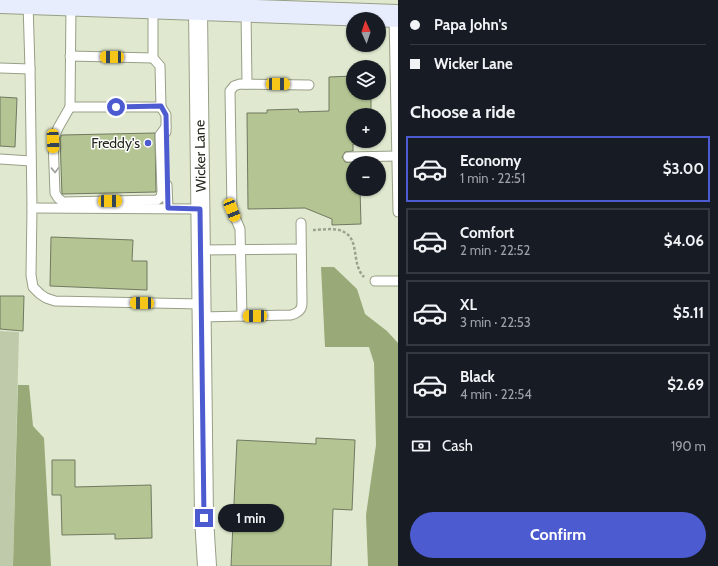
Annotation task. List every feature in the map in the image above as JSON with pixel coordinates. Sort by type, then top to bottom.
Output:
[{"type":"main road","points":[[4,1],[71,5],[189,6],[246,11],[396,16]]},
{"type":"street","name":"Wicker Lane","points":[[189,6],[200,209],[204,510],[207,566]]},
{"type":"lane","points":[[28,3],[32,208],[31,276],[33,287],[46,298],[55,301],[201,311],[242,316],[291,315],[300,310],[302,307],[301,226]]},
{"type":"lane","points":[[71,5],[70,107],[58,128],[53,141],[56,193],[58,198],[63,202],[157,200],[161,197],[162,192],[160,135],[166,127]]},
{"type":"lane","points":[[143,5],[153,58],[160,66],[161,106],[166,115],[168,208]]},
{"type":"lane","points":[[246,11],[247,84]]},
{"type":"lane","points":[[396,16],[396,156],[398,212]]},
{"type":"lane","points":[[70,56],[153,58]]},
{"type":"lane","points":[[0,68],[30,69]]},
{"type":"lane","points":[[242,316],[240,229],[232,210],[230,91],[234,86],[240,84],[309,85]]},
{"type":"lane","points":[[70,107],[161,106]]},
{"type":"lane","points":[[386,156],[396,156]]},
{"type":"lane","points":[[0,159],[31,161]]},
{"type":"lane","points":[[32,208],[200,209]]},
{"type":"lane","points":[[200,250],[301,250]]},
{"type":"lane","points":[[375,281],[398,281]]},
{"type":"path","points":[[301,226],[332,229],[344,232],[351,238],[354,246],[356,263],[362,276],[367,280],[375,281]]},
{"type":"green space","points":[[321,267],[334,267],[357,289],[365,314],[387,331],[398,343],[398,566],[368,566],[366,515],[376,445],[374,363],[369,347],[325,347]]},
{"type":"green space","points":[[0,331],[19,332],[13,566],[0,566]]},
{"type":"green space","points":[[18,385],[29,385],[33,426],[44,438],[51,566],[13,566]]},
{"type":"building","points":[[346,76],[346,100],[371,100],[371,108],[346,108],[346,148],[353,148],[353,151],[345,152],[342,157],[346,162],[346,196],[360,196],[361,224],[332,225],[332,219],[305,208],[248,209],[247,113],[267,113],[267,110],[298,109],[299,112],[329,111],[329,77]]},
{"type":"building","points":[[0,97],[17,98],[15,147],[0,146]]},
{"type":"building","points":[[155,133],[156,192],[62,194],[60,138],[62,135]]},
{"type":"building","points":[[51,237],[133,240],[132,261],[147,261],[147,290],[50,286]]},
{"type":"building","points":[[0,296],[24,296],[23,331],[0,329]]},
{"type":"building","points":[[316,438],[355,440],[352,510],[333,509],[331,566],[231,566],[237,440],[316,444]]},
{"type":"building","points":[[52,460],[75,460],[75,487],[151,485],[152,538],[115,539],[115,534],[62,535],[61,495],[52,495]]},
{"type":"place","name":"Freddy's","points":[[148,143]]},
{"type":"route","points":[[116,107],[161,106],[166,115],[168,208],[200,209],[204,518]]}]
